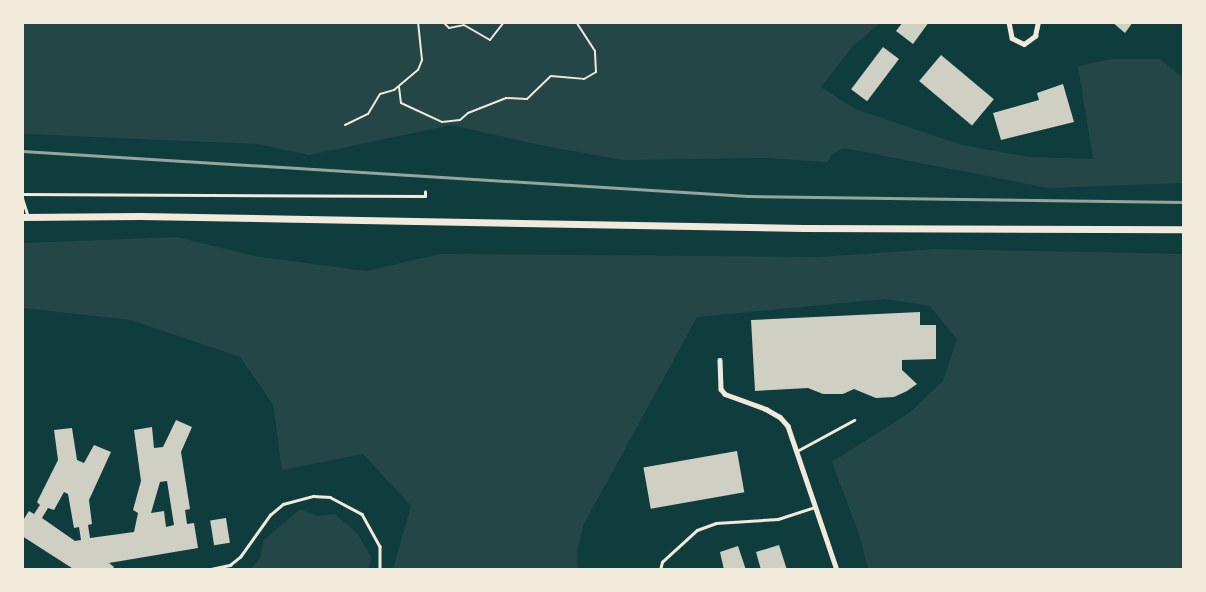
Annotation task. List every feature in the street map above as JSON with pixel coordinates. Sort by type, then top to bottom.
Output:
[{"type":"main road","points":[[26,217],[140,216],[804,228],[1184,229]]},
{"type":"street","points":[[1009,22],[1012,38],[1024,44],[1035,36],[1038,22]]},
{"type":"street","points":[[720,360],[721,389],[725,394],[780,417],[798,451],[837,570]]},
{"type":"lane","points":[[26,217],[22,196],[425,196],[424,192]]},
{"type":"lane","points":[[798,451],[854,420]]},
{"type":"lane","points":[[206,570],[230,565],[240,557],[270,515],[283,504],[313,496],[330,497],[362,514],[380,546],[380,570]]},
{"type":"lane","points":[[660,570],[662,562],[697,530],[716,523],[778,519],[817,506]]},
{"type":"path","points":[[345,125],[368,114],[380,94],[399,87],[418,70],[422,60],[418,22]]},
{"type":"path","points":[[443,22],[449,28],[464,25],[490,40],[504,22]]},
{"type":"path","points":[[399,87],[401,103],[407,108],[442,122],[460,120],[468,113],[506,98],[527,99],[551,76],[584,79],[596,72],[595,51],[576,22]]},
{"type":"shaded area","points":[[23,22],[880,23],[853,46],[821,87],[855,109],[962,145],[1029,157],[1093,159],[1078,66],[1112,59],[1160,59],[1184,79],[1183,183],[1048,188],[844,148],[832,154],[827,162],[766,158],[623,160],[540,145],[451,125],[309,155],[257,144],[23,134]]},
{"type":"shaded area","points":[[177,237],[254,256],[366,271],[440,254],[818,257],[936,249],[1183,254],[1183,569],[868,569],[860,537],[832,462],[909,413],[943,381],[957,339],[930,306],[885,299],[697,317],[584,524],[577,553],[578,569],[393,569],[411,506],[363,454],[282,470],[273,404],[240,357],[131,320],[23,308],[23,243]]},
{"type":"shaded area","points":[[300,509],[317,516],[335,514],[357,533],[371,557],[369,569],[251,569],[260,558],[263,541]]},
{"type":"building","points":[[903,22],[929,22],[913,44],[896,31]]},
{"type":"building","points":[[1112,22],[1133,22],[1125,33]]},
{"type":"building","points":[[883,47],[899,59],[867,101],[851,89]]},
{"type":"building","points":[[941,55],[994,99],[972,125],[919,81]]},
{"type":"building","points":[[1063,84],[1074,122],[1001,140],[993,113],[1039,100],[1037,93]]},
{"type":"building","points":[[920,312],[920,325],[936,325],[936,359],[902,360],[902,370],[917,384],[907,391],[894,397],[876,398],[854,389],[843,394],[823,394],[808,388],[755,391],[751,320]]},
{"type":"building","points":[[176,420],[192,427],[181,452],[190,509],[185,510],[187,524],[194,523],[198,548],[109,563],[114,567],[112,570],[75,570],[22,536],[22,522],[29,511],[34,514],[40,505],[37,502],[58,460],[54,430],[72,428],[77,460],[84,463],[94,445],[111,452],[89,500],[92,524],[88,525],[90,538],[134,532],[138,513],[133,510],[141,481],[134,430],[152,427],[154,448],[163,447]],"holes":[[[167,481],[174,525],[166,527],[164,511],[151,513],[160,482]],[[64,492],[68,494],[74,528],[79,527],[81,540],[75,541],[42,518],[48,508],[54,510]]]},
{"type":"building","points":[[737,451],[744,492],[651,509],[643,467]]},
{"type":"building","points":[[226,518],[230,543],[214,545],[210,521]]},
{"type":"building","points":[[779,545],[787,570],[761,570],[756,552]]},
{"type":"building","points":[[738,546],[746,570],[724,570],[720,552]]},
{"type":"railway","points":[[22,151],[748,196],[1184,202]]}]
